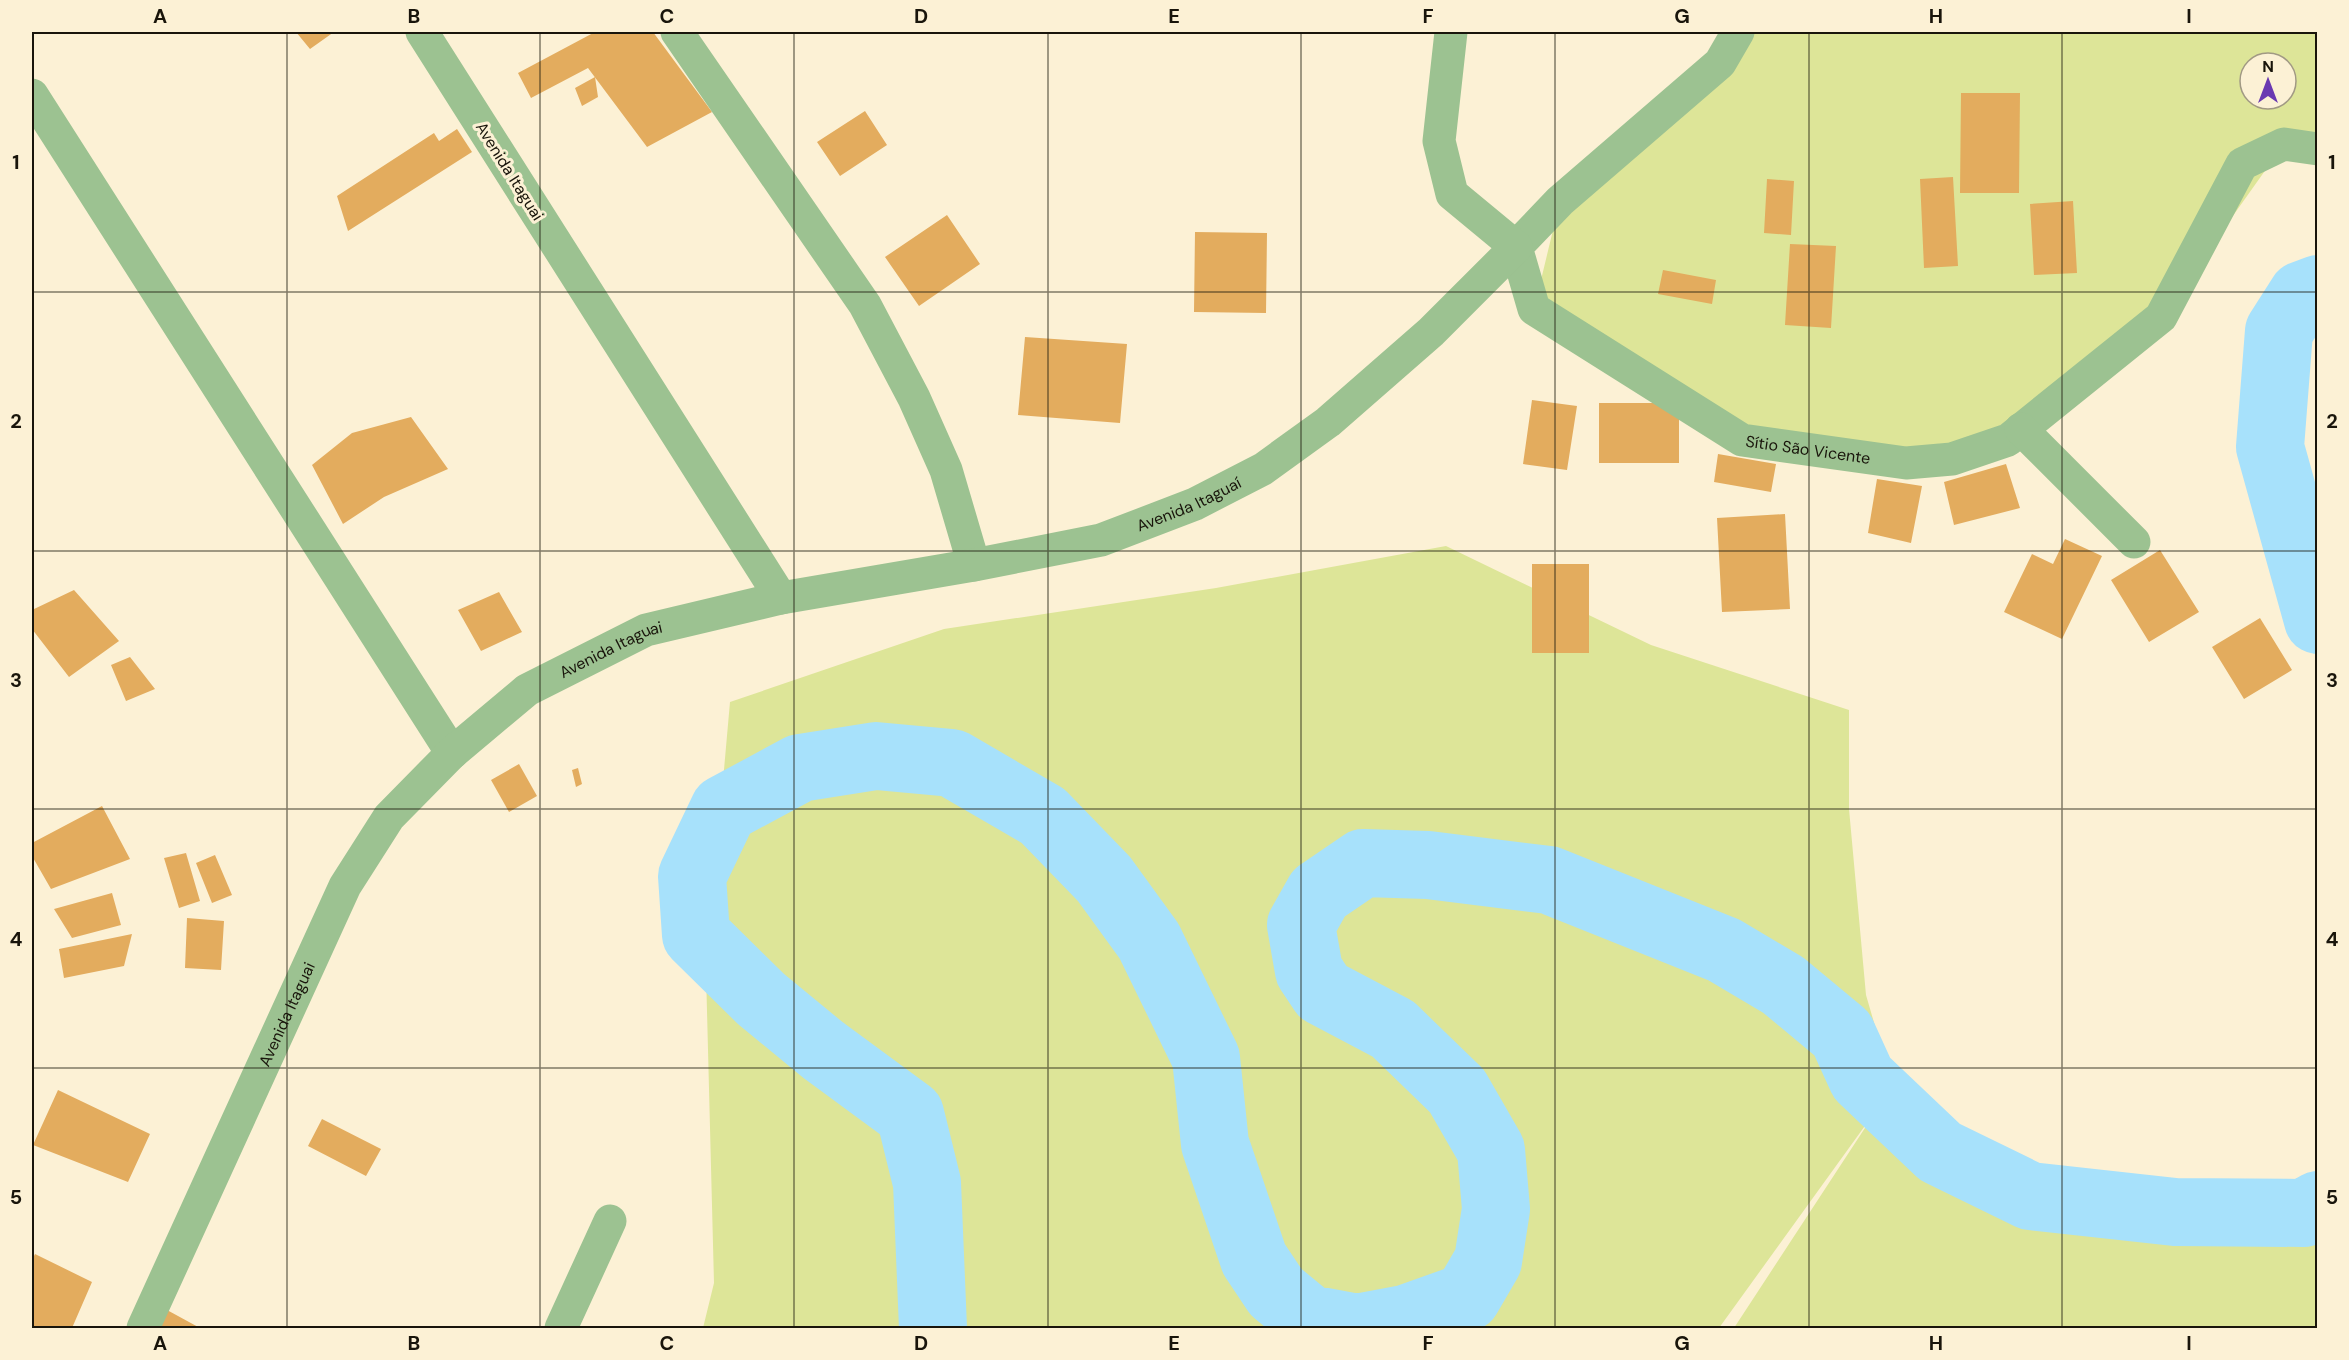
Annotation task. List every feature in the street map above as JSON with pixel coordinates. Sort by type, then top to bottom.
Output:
[{"type":"street","name":"Avenida Itaguai","points":[[143,1329],[345,886],[389,817],[452,753],[527,690],[646,630],[781,598],[422,32]]},
{"type":"street","points":[[677,32],[865,305],[914,398],[946,470],[974,565]]},
{"type":"street","points":[[1451,32],[1439,141],[1452,194],[1516,247],[1560,201],[1756,32]]},
{"type":"street","points":[[1720,63],[1738,32]]},
{"type":"street","points":[[32,95],[452,753]]},
{"type":"street","name":"Sítio São Vicente","points":[[1516,247],[1534,309],[1742,440],[1906,463],[1952,459],[2008,440],[2162,317],[2242,164],[2284,144],[2318,149]]},
{"type":"street","name":"Avenida Itaguaí","points":[[781,598],[974,565],[1101,540],[1195,504],[1263,469],[1328,422],[1431,332],[1516,247]]},
{"type":"street","points":[[2021,429],[2134,542]]},
{"type":"street","points":[[561,1329],[610,1221]]},
{"type":"green space","points":[[1733,32],[2317,32],[2317,149],[2284,144],[2161,317],[1952,459],[1742,440],[1534,309],[1560,201]]},
{"type":"green space","points":[[1446,546],[1651,645],[1849,710],[1849,809],[1866,995],[1893,1088],[2033,1193],[2210,1206],[2317,1208],[2317,1328],[1734,1328],[1880,1105],[1719,1328],[703,1328],[714,1283],[706,972],[730,702],[944,629],[1216,588]]},
{"type":"building","points":[[296,32],[334,32],[310,49]]},
{"type":"building","points":[[595,32],[653,32],[712,112],[647,147],[588,68],[531,98],[518,73]]},
{"type":"building","points":[[595,77],[598,97],[582,106],[575,88]]},
{"type":"building","points":[[1961,93],[2020,93],[2019,193],[1960,193]]},
{"type":"building","points":[[865,111],[887,145],[840,176],[817,142]]},
{"type":"building","points":[[457,129],[472,152],[348,231],[337,196],[434,133],[439,141]]},
{"type":"building","points":[[1953,177],[1958,266],[1924,268],[1920,179]]},
{"type":"building","points":[[1767,179],[1794,181],[1791,235],[1764,233]]},
{"type":"building","points":[[2073,201],[2077,273],[2034,275],[2030,204]]},
{"type":"building","points":[[947,215],[980,264],[919,306],[885,257]]},
{"type":"building","points":[[1195,232],[1267,233],[1266,313],[1194,312]]},
{"type":"building","points":[[1790,244],[1836,246],[1831,328],[1785,325]]},
{"type":"building","points":[[1663,270],[1716,280],[1712,304],[1658,294]]},
{"type":"building","points":[[1025,337],[1127,344],[1120,423],[1018,415]]},
{"type":"building","points":[[1532,400],[1577,406],[1567,470],[1523,464]]},
{"type":"building","points":[[1599,403],[1679,403],[1679,463],[1599,463]]},
{"type":"building","points":[[411,417],[448,469],[384,497],[343,524],[312,465],[352,433]]},
{"type":"building","points":[[1718,454],[1776,464],[1771,492],[1714,482]]},
{"type":"building","points":[[2006,464],[2020,508],[1954,525],[1944,482]]},
{"type":"building","points":[[1877,479],[1922,486],[1911,543],[1868,533]]},
{"type":"building","points":[[1785,514],[1790,609],[1722,612],[1717,518]]},
{"type":"building","points":[[2065,539],[2102,556],[2062,639],[2004,612],[2032,554],[2053,564]]},
{"type":"building","points":[[2160,550],[2199,612],[2149,642],[2111,580]]},
{"type":"building","points":[[1532,564],[1589,564],[1589,653],[1532,653]]},
{"type":"building","points":[[74,590],[119,641],[69,677],[32,629],[32,610]]},
{"type":"building","points":[[499,592],[522,632],[481,651],[458,610]]},
{"type":"building","points":[[2260,618],[2292,670],[2244,699],[2212,647]]},
{"type":"building","points":[[130,657],[155,689],[126,701],[111,665]]},
{"type":"building","points":[[519,764],[537,796],[509,812],[491,780]]},
{"type":"building","points":[[578,768],[582,784],[576,787],[572,770]]},
{"type":"building","points":[[102,806],[130,859],[51,889],[32,856],[32,843]]},
{"type":"building","points":[[186,853],[200,901],[179,908],[164,858]]},
{"type":"building","points":[[215,855],[232,895],[212,903],[196,863]]},
{"type":"building","points":[[112,893],[121,925],[72,938],[54,909]]},
{"type":"building","points":[[187,918],[224,921],[221,970],[185,968]]},
{"type":"building","points":[[132,934],[124,966],[64,978],[59,949]]},
{"type":"building","points":[[58,1090],[150,1134],[128,1182],[33,1145]]},
{"type":"building","points":[[322,1119],[381,1149],[366,1176],[308,1146]]},
{"type":"building","points":[[35,1254],[92,1282],[72,1328],[32,1328],[32,1260]]},
{"type":"building","points":[[167,1310],[200,1328],[157,1328]]},
{"type":"waterway","points":[[2318,289],[2302,295],[2279,331],[2270,447],[2318,620]]},
{"type":"waterway","points":[[933,1328],[927,1183],[910,1114],[823,1050],[761,999],[696,935],[692,876],[724,809],[800,768],[876,756],[952,763],[1043,816],[1104,879],[1149,941],[1206,1058],[1215,1144],[1254,1259],[1276,1292],[1309,1319],[1357,1328],[1405,1319],[1467,1297],[1488,1261],[1496,1209],[1491,1150],[1457,1091],[1393,1029],[1323,992],[1309,971],[1301,925],[1319,893],[1363,863],[1428,865],[1549,880],[1724,950],[1783,985],[1842,1034],[1862,1078],[1940,1152],[2030,1196],[2175,1212],[2304,1213],[2318,1205]]}]
